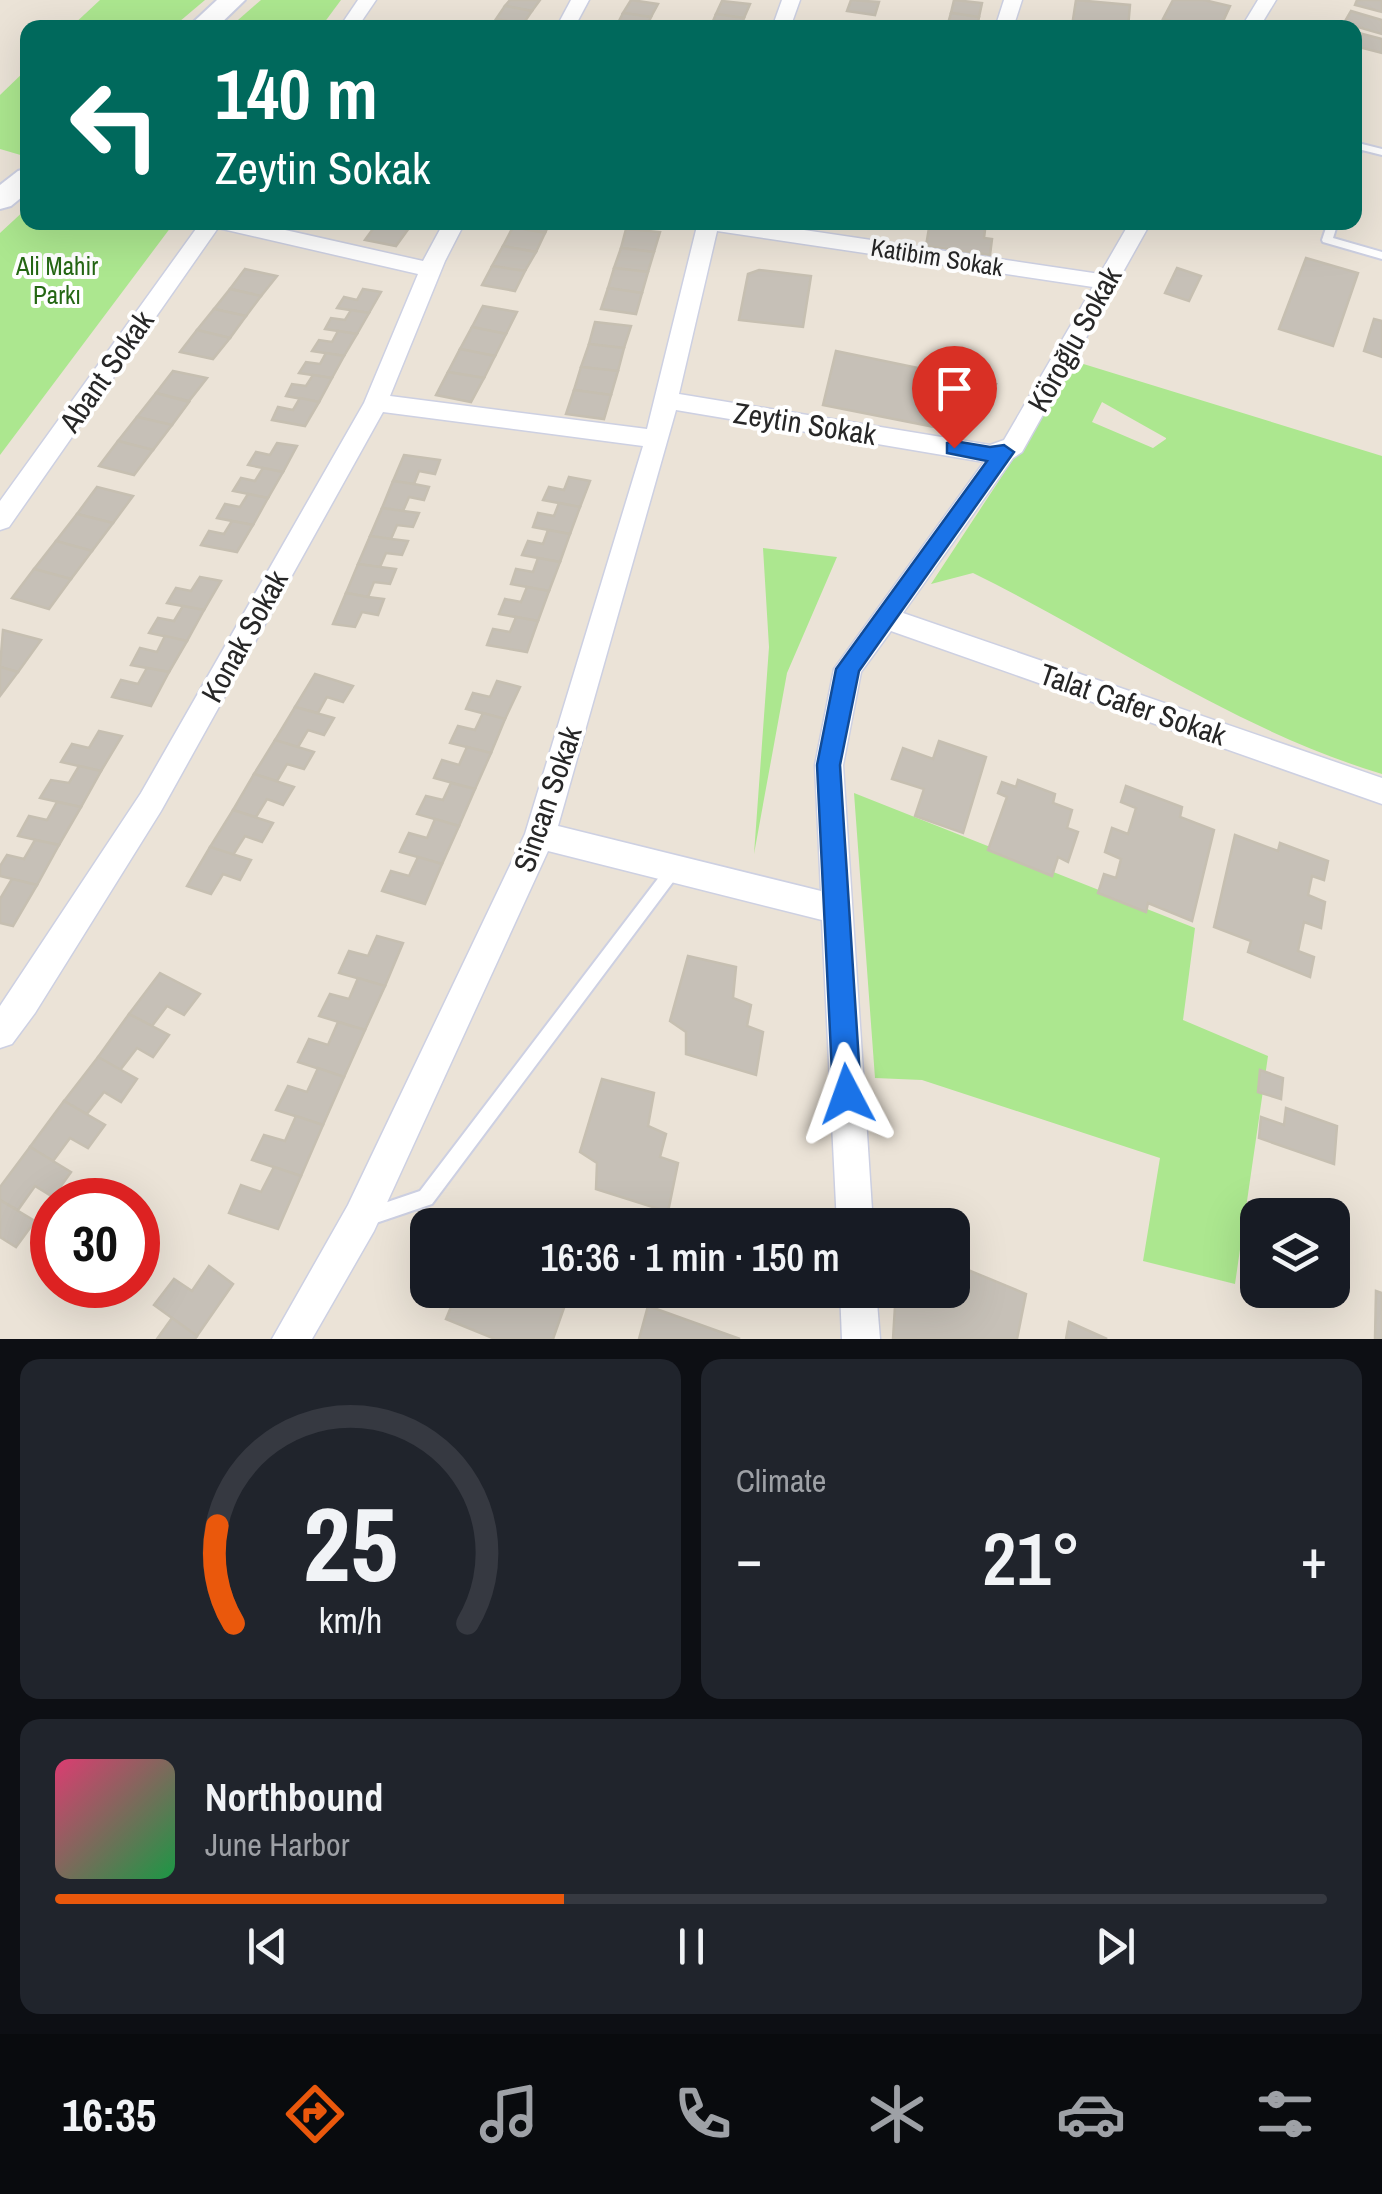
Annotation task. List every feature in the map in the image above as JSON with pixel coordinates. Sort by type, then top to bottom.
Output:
[{"type":"main road","points":[[209,20],[232,0]]},
{"type":"main road","points":[[0,200],[20,184]]},
{"type":"street","name":"Abant Sokak","points":[[0,520],[206,230]]},
{"type":"street","points":[[255,230],[430,270]]},
{"type":"street","name":"Konak Sokak","points":[[0,1032],[24,1002],[151,802],[376,403],[430,270],[452,230]]},
{"type":"street","name":"Sincan Sokak","points":[[291,1339],[361,1218],[540,835],[657,438],[707,230]]},
{"type":"street","name":"Katibim Sokak","points":[[756,230],[1105,282]]},
{"type":"street","name":"Köroğlu Sokak","points":[[853,1208],[828,765],[848,669],[1004,452],[1013,446],[1136,230]]},
{"type":"street","name":"Zeytin Sokak","points":[[666,400],[990,454],[1004,452]]},
{"type":"street","points":[[376,403],[657,438]]},
{"type":"street","name":"Talat Cafer Sokak","points":[[883,617],[1382,791]]},
{"type":"street","points":[[540,835],[835,909]]},
{"type":"street","points":[[859,1308],[861,1339]]},
{"type":"lane","points":[[1330,230],[1327,240],[1382,256]]},
{"type":"lane","points":[[361,1218],[426,1198],[674,869]]},
{"type":"green space","points":[[100,0],[205,0],[181,20],[79,20]]},
{"type":"green space","points":[[261,0],[341,0],[326,20],[238,20]]},
{"type":"green space","points":[[20,76],[20,155],[0,149],[0,95]]},
{"type":"green space","name":"Ali Mahir Parkı","points":[[20,214],[20,230],[169,230],[0,455],[0,233]]},
{"type":"green space","points":[[1077,362],[1382,456],[1382,774],[1224,709],[973,573],[931,584]],"holes":[[[1102,402],[1166,438],[1153,448],[1092,422]]]},
{"type":"green space","points":[[763,548],[837,557],[787,673],[754,854],[769,647]]},
{"type":"green space","points":[[854,793],[1195,928],[1183,1020],[1268,1056],[1247,1198],[1240,1198],[1235,1284],[1143,1261],[1160,1158],[922,1080],[875,1078]]},
{"type":"building","points":[[510,0],[540,0],[532,11],[505,6]]},
{"type":"building","points":[[631,0],[658,4],[651,17],[623,13]]},
{"type":"building","points":[[851,0],[879,2],[875,15],[847,11]]},
{"type":"building","points":[[954,0],[982,3],[979,17],[951,13]]},
{"type":"building","points":[[1076,0],[1130,5],[1129,20],[1073,20]]},
{"type":"building","points":[[1173,0],[1204,0],[1230,6],[1224,20],[1163,19]]},
{"type":"building","points":[[1357,0],[1382,0],[1382,12],[1355,5]]},
{"type":"building","points":[[722,1],[750,4],[744,18],[716,14]]},
{"type":"building","points":[[505,6],[532,11],[526,20],[496,19]]},
{"type":"building","points":[[1351,11],[1382,20],[1382,34],[1362,28],[1362,20],[1346,20]]},
{"type":"building","points":[[623,13],[651,17],[650,20],[620,20]]},
{"type":"building","points":[[951,13],[979,17],[978,20],[949,20]]},
{"type":"building","points":[[716,14],[744,18],[743,20],[713,20]]},
{"type":"building","points":[[1362,34],[1382,39],[1382,53],[1362,48]]},
{"type":"building","points":[[372,230],[408,230],[396,246],[365,240]]},
{"type":"building","points":[[511,230],[545,233],[536,252],[503,246]]},
{"type":"building","points":[[626,230],[660,232],[654,252],[621,248]]},
{"type":"building","points":[[929,230],[985,230],[984,238],[992,239],[990,255],[926,246]]},
{"type":"building","points":[[503,246],[536,252],[525,271],[492,266]]},
{"type":"building","points":[[621,248],[654,252],[648,272],[614,268]]},
{"type":"building","points":[[1306,258],[1358,273],[1333,346],[1279,329]]},
{"type":"building","points":[[492,266],[525,271],[515,291],[482,285]]},
{"type":"building","points":[[614,268],[648,272],[642,293],[608,288]]},
{"type":"building","points":[[1177,268],[1201,276],[1189,301],[1165,293]]},
{"type":"building","points":[[245,269],[277,276],[261,296],[230,289]]},
{"type":"building","points":[[759,270],[811,276],[803,327],[739,320],[748,274]]},
{"type":"building","points":[[608,288],[642,293],[636,314],[601,309]]},
{"type":"building","points":[[230,289],[261,296],[246,316],[214,309]]},
{"type":"building","points":[[363,289],[381,292],[369,313],[337,308],[344,297],[357,300]]},
{"type":"building","points":[[483,306],[517,312],[506,334],[472,327]]},
{"type":"building","points":[[214,309],[246,316],[230,338],[197,330]]},
{"type":"building","points":[[351,310],[369,313],[357,334],[325,329],[331,318],[345,320]]},
{"type":"building","points":[[1374,319],[1382,321],[1382,357],[1364,351]]},
{"type":"building","points":[[595,322],[631,326],[624,348],[589,344]]},
{"type":"building","points":[[472,327],[506,334],[495,356],[460,349]]},
{"type":"building","points":[[197,330],[230,338],[213,359],[180,352]]},
{"type":"building","points":[[338,331],[357,334],[344,356],[312,351],[319,340],[332,342]]},
{"type":"building","points":[[589,344],[624,348],[618,371],[581,367]]},
{"type":"building","points":[[460,349],[495,356],[484,378],[448,372]]},
{"type":"building","points":[[836,351],[996,384],[965,433],[823,405]]},
{"type":"building","points":[[326,353],[344,356],[332,378],[299,373],[306,362],[320,364]]},
{"type":"building","points":[[581,367],[618,371],[611,395],[574,390]]},
{"type":"building","points":[[173,371],[207,378],[189,401],[156,393]]},
{"type":"building","points":[[448,372],[484,378],[471,402],[436,395]]},
{"type":"building","points":[[313,375],[332,378],[319,402],[286,396],[292,384],[306,386]]},
{"type":"building","points":[[574,390],[611,395],[604,419],[566,414]]},
{"type":"building","points":[[156,393],[189,402],[172,425],[137,417]]},
{"type":"building","points":[[300,398],[319,402],[305,426],[272,420],[278,407],[293,410]]},
{"type":"building","points":[[137,417],[172,425],[153,450],[118,441]]},
{"type":"building","points":[[118,441],[153,450],[134,475],[99,466]]},
{"type":"building","points":[[277,443],[297,446],[283,472],[248,465],[256,452],[270,455]]},
{"type":"building","points":[[404,455],[440,460],[435,474],[419,471],[414,484],[393,481]]},
{"type":"building","points":[[263,468],[283,472],[268,498],[233,491],[241,478],[255,481]]},
{"type":"building","points":[[569,477],[590,481],[580,507],[543,500],[549,487],[564,490]]},
{"type":"building","points":[[393,481],[429,487],[424,500],[409,497],[403,511],[382,508]]},
{"type":"building","points":[[97,487],[133,496],[113,523],[77,514]]},
{"type":"building","points":[[248,494],[268,498],[253,525],[217,518],[225,504],[240,507]]},
{"type":"building","points":[[559,503],[580,507],[570,534],[533,527],[538,513],[554,516]]},
{"type":"building","points":[[382,508],[419,513],[413,527],[397,525],[391,539],[370,536]]},
{"type":"building","points":[[77,514],[113,523],[92,551],[56,541]]},
{"type":"building","points":[[232,521],[253,525],[237,552],[201,545],[209,531],[224,534]]},
{"type":"building","points":[[548,530],[570,534],[560,562],[522,555],[528,541],[543,544]]},
{"type":"building","points":[[370,536],[408,541],[402,555],[386,553],[380,567],[358,564]]},
{"type":"building","points":[[56,541],[92,551],[71,579],[34,569]]},
{"type":"building","points":[[538,558],[560,562],[549,591],[511,584],[516,569],[533,572]]},
{"type":"building","points":[[358,564],[396,569],[390,584],[374,582],[368,597],[346,593]]},
{"type":"building","points":[[34,569],[71,579],[49,609],[12,598]]},
{"type":"building","points":[[200,577],[221,581],[204,610],[167,603],[176,588],[191,591]]},
{"type":"building","points":[[527,587],[549,591],[538,621],[499,614],[505,599],[521,602]]},
{"type":"building","points":[[346,593],[384,599],[378,615],[362,612],[355,627],[333,624]]},
{"type":"building","points":[[183,606],[204,610],[187,641],[149,633],[158,618],[174,621]]},
{"type":"building","points":[[516,617],[538,621],[527,652],[487,645],[493,629],[510,632]]},
{"type":"building","points":[[3,630],[41,640],[18,672],[0,667]]},
{"type":"building","points":[[165,636],[187,641],[169,672],[131,665],[140,648],[157,652]]},
{"type":"building","points":[[0,667],[18,672],[0,696]]},
{"type":"building","points":[[147,668],[169,672],[151,706],[112,697],[121,680],[138,684]]},
{"type":"building","points":[[315,674],[353,686],[343,702],[327,697],[318,713],[295,707]]},
{"type":"building","points":[[497,681],[520,687],[505,719],[466,709],[473,693],[490,697]]},
{"type":"building","points":[[295,707],[334,718],[324,735],[308,730],[298,747],[275,740]]},
{"type":"building","points":[[483,713],[505,719],[491,753],[450,743],[458,726],[475,730]]},
{"type":"building","points":[[99,731],[122,736],[101,771],[61,762],[72,744],[89,748]]},
{"type":"building","points":[[275,740],[314,752],[304,769],[287,764],[277,781],[254,774]]},
{"type":"building","points":[[939,741],[986,757],[963,833],[915,816],[924,789],[892,779],[903,748],[933,759]]},
{"type":"building","points":[[467,747],[491,753],[475,789],[434,778],[442,760],[459,765]]},
{"type":"building","points":[[79,766],[101,771],[81,807],[40,798],[51,780],[69,783]]},
{"type":"building","points":[[254,774],[294,787],[283,805],[267,799],[256,817],[233,810]]},
{"type":"building","points":[[1018,780],[1055,794],[1053,803],[1072,810],[1067,828],[1078,832],[1068,862],[1058,857],[1052,876],[988,850],[1007,797],[998,793],[1002,782],[1016,787]]},
{"type":"building","points":[[451,783],[475,789],[459,826],[417,814],[426,796],[443,800]]},
{"type":"building","points":[[1126,786],[1182,807],[1180,817],[1214,830],[1192,921],[1148,903],[1146,912],[1098,893],[1104,874],[1116,878],[1121,859],[1105,852],[1112,828],[1128,834],[1136,808],[1121,802]]},
{"type":"building","points":[[57,802],[81,807],[59,845],[18,836],[29,816],[47,820]]},
{"type":"building","points":[[233,810],[273,823],[262,842],[245,836],[233,855],[210,847]]},
{"type":"building","points":[[435,819],[459,826],[442,864],[400,852],[409,833],[427,838]]},
{"type":"building","points":[[1235,835],[1278,851],[1280,843],[1328,861],[1324,880],[1312,876],[1308,895],[1325,902],[1321,928],[1304,922],[1298,951],[1314,957],[1310,977],[1248,952],[1251,941],[1214,927]]},
{"type":"building","points":[[35,840],[59,845],[37,885],[0,876],[0,866],[7,855],[24,859]]},
{"type":"building","points":[[210,847],[251,860],[240,880],[223,874],[211,894],[187,886]]},
{"type":"building","points":[[418,857],[442,864],[425,904],[382,891],[391,871],[409,876]]},
{"type":"building","points":[[12,879],[37,885],[13,926],[0,923],[0,899]]},
{"type":"building","points":[[377,936],[403,943],[385,986],[339,973],[349,951],[368,956]]},
{"type":"building","points":[[688,956],[736,967],[733,998],[751,1005],[747,1026],[763,1032],[756,1075],[686,1054],[686,1032],[670,1021]]},
{"type":"building","points":[[160,973],[200,994],[184,1015],[167,1006],[152,1026],[129,1014]]},
{"type":"building","points":[[358,978],[385,986],[365,1030],[319,1016],[330,994],[349,999]]},
{"type":"building","points":[[129,1014],[169,1035],[153,1057],[137,1048],[120,1070],[98,1057]]},
{"type":"building","points":[[338,1022],[365,1030],[344,1077],[298,1062],[309,1039],[328,1045]]},
{"type":"building","points":[[98,1057],[137,1079],[121,1102],[104,1092],[87,1114],[64,1101]]},
{"type":"building","points":[[318,1068],[344,1077],[323,1125],[276,1110],[288,1086],[307,1092]]},
{"type":"building","points":[[1260,1070],[1283,1078],[1281,1099],[1258,1092]]},
{"type":"building","points":[[602,1079],[654,1093],[648,1126],[666,1134],[660,1157],[678,1163],[669,1208],[655,1208],[596,1189],[597,1163],[580,1152]]},
{"type":"building","points":[[64,1101],[105,1125],[88,1148],[70,1138],[53,1161],[30,1147]]},
{"type":"building","points":[[1286,1108],[1337,1126],[1334,1164],[1259,1138],[1261,1117],[1284,1125]]},
{"type":"building","points":[[296,1116],[323,1125],[301,1176],[252,1160],[264,1135],[285,1141]]},
{"type":"building","points":[[30,1147],[71,1172],[67,1178],[30,1178],[30,1193],[18,1210],[0,1200],[0,1187]]},
{"type":"building","points":[[274,1167],[301,1176],[278,1229],[229,1213],[241,1185],[261,1192]]},
{"type":"building","points":[[0,1200],[30,1218],[30,1228],[16,1247],[0,1237]]},
{"type":"building","points":[[209,1266],[233,1284],[197,1336],[158,1308],[160,1297],[174,1279],[192,1291]]},
{"type":"building","points":[[970,1271],[1026,1294],[1017,1339],[893,1339],[895,1308],[970,1308]]},
{"type":"building","points":[[1376,1291],[1382,1293],[1382,1339],[1375,1339]]},
{"type":"building","points":[[451,1308],[564,1308],[553,1339],[495,1339],[446,1319]]},
{"type":"building","points":[[647,1308],[654,1308],[740,1339],[639,1339]]},
{"type":"building","points":[[172,1318],[197,1336],[195,1339],[157,1339]]},
{"type":"building","points":[[1069,1322],[1107,1339],[1066,1339]]},
{"type":"route","points":[[847,1094],[828,765],[848,669],[1004,452],[990,454],[954,448]]}]
